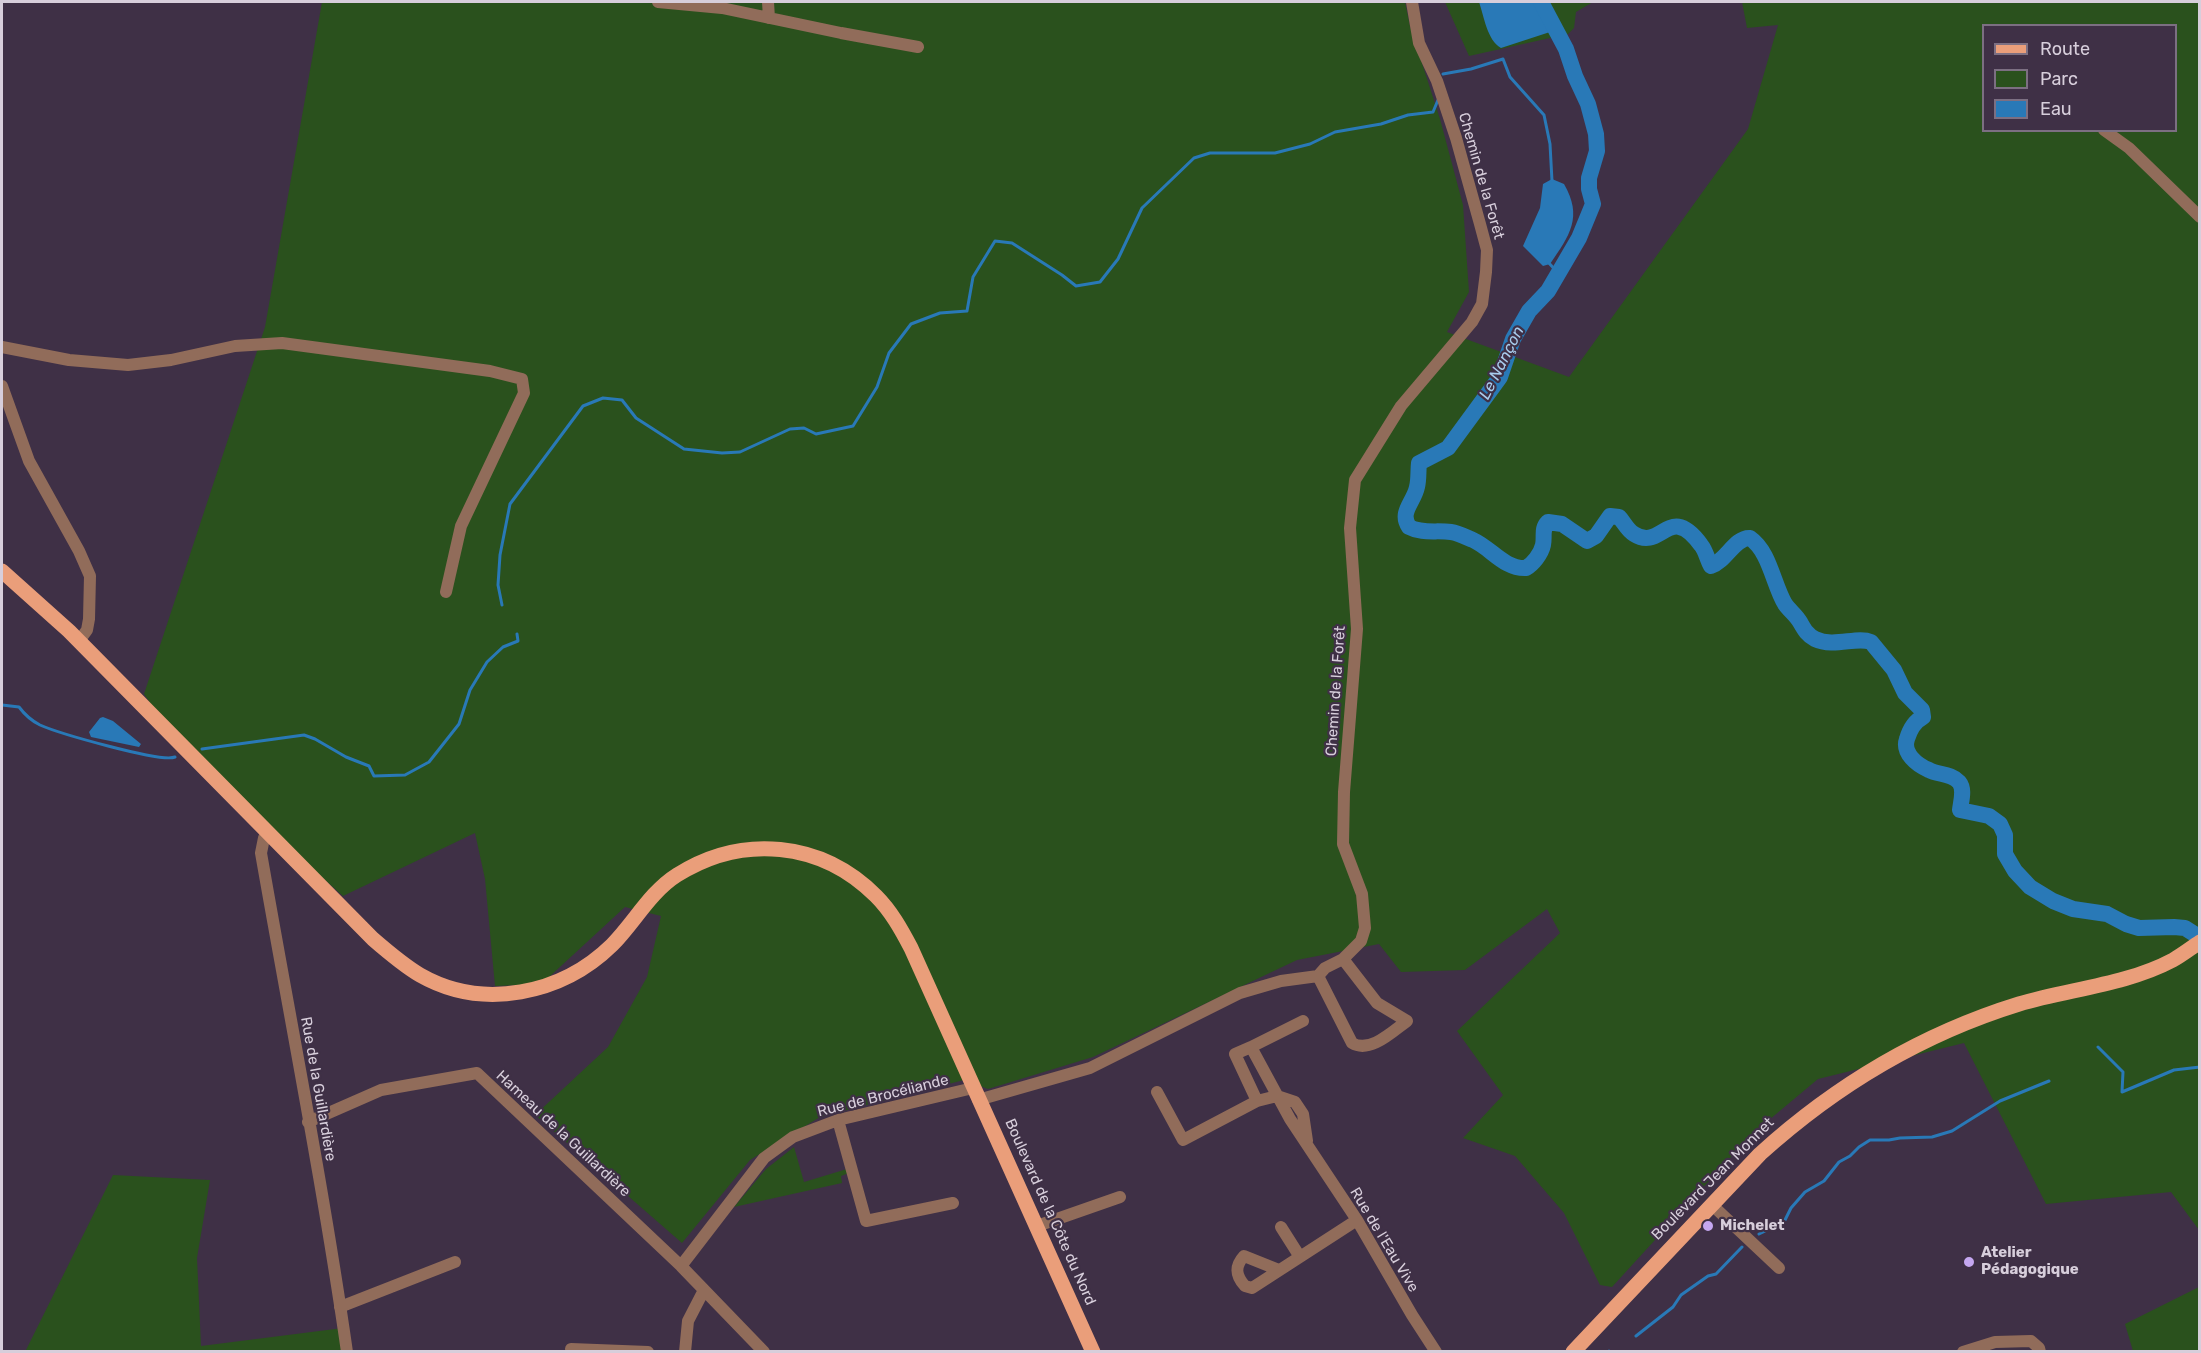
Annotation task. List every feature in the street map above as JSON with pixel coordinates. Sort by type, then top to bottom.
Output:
[{"type":"main road","name":"Boulevard de la Côte du Nord","points":[[2,571],[74,636],[92,657],[373,939],[420,975],[445,986],[468,992],[495,995],[520,993],[567,978],[593,961],[612,944],[654,896],[675,876],[702,862],[729,852],[782,849],[806,853],[841,868],[859,881],[895,918],[911,948],[1093,1352]]},
{"type":"main road","name":"Boulevard Jean Monnet","points":[[1573,1352],[1711,1204],[1791,1126],[1851,1082],[1917,1044],[1955,1028],[2017,1005],[2143,972],[2172,960],[2199,942]]},
{"type":"street","points":[[658,2],[682,2],[722,8],[918,46]]},
{"type":"street","points":[[768,2],[769,18]]},
{"type":"street","name":"Chemin de la Forêt","points":[[976,1094],[1090,1068],[1240,993],[1281,981],[1318,976],[1325,968],[1343,959],[1361,941],[1365,928],[1362,894],[1343,844],[1344,792],[1357,629],[1350,528],[1355,480],[1401,406],[1456,344],[1472,322],[1482,304],[1486,272],[1487,250],[1480,224],[1437,81],[1419,43],[1412,2]]},
{"type":"street","points":[[2107,132],[2129,148],[2199,217]]},
{"type":"street","points":[[2,347],[69,360],[128,365],[171,360],[235,346],[282,343],[490,371],[522,379],[524,393],[461,526],[446,592]]},
{"type":"street","points":[[2,386],[28,460],[79,551],[90,576],[91,597],[87,630],[74,636]]},
{"type":"street","name":"Rue de la Guillardière","points":[[268,833],[264,838],[261,854],[308,1122],[329,1227],[347,1352]]},
{"type":"street","points":[[1318,976],[1352,1043],[1356,1046],[1363,1047],[1375,1043],[1407,1021],[1377,1003],[1343,959]]},
{"type":"street","points":[[1257,1101],[1235,1054],[1303,1021]]},
{"type":"street","name":"Rue de l'Eau Vive","points":[[1251,1047],[1277,1096],[1357,1220],[1436,1352]]},
{"type":"street","name":"Hameau de la Guillardière","points":[[308,1122],[381,1090],[477,1073],[681,1266],[764,1352]]},
{"type":"street","points":[[1157,1092],[1183,1140],[1257,1101],[1277,1096]]},
{"type":"street","name":"Rue de Brocéliande","points":[[681,1266],[764,1158],[793,1137],[838,1120],[976,1094]]},
{"type":"street","points":[[838,1120],[866,1221],[952,1203]]},
{"type":"street","points":[[1037,1226],[1120,1197]]},
{"type":"street","points":[[1711,1204],[1779,1268]]},
{"type":"street","points":[[1279,1270],[1357,1220]]},
{"type":"street","points":[[1281,1227],[1300,1257]]},
{"type":"street","points":[[340,1306],[455,1263]]},
{"type":"street","points":[[685,1352],[688,1321],[704,1290]]},
{"type":"street","points":[[1963,1352],[1995,1342],[2031,1341],[2040,1352]]},
{"type":"street","points":[[571,1349],[648,1352]]},
{"type":"green space","points":[[322,2],[1405,2],[1463,205],[1469,292],[1447,332],[1569,377],[1748,129],[1778,25],[1747,28],[1742,2],[2199,2],[2199,1230],[2171,1192],[2046,1204],[1964,1043],[1818,1079],[1751,1135],[1612,1287],[1600,1285],[1564,1213],[1515,1156],[1463,1138],[1503,1095],[1457,1031],[1560,933],[1547,909],[1465,970],[1401,972],[1379,944],[1297,960],[1093,1057],[988,1089],[964,1080],[820,1117],[750,1160],[682,1243],[535,1115],[608,1047],[647,977],[661,916],[625,907],[548,978],[523,985],[495,986],[485,879],[475,833],[343,896],[188,758],[144,694],[265,327]]},
{"type":"green space","points":[[1445,2],[1593,2],[1576,12],[1574,28],[1568,34],[1469,56]]},
{"type":"green space","points":[[794,1147],[804,1182],[847,1169],[849,1173],[841,1176],[842,1183],[734,1207],[766,1169]]},
{"type":"green space","points":[[113,1175],[210,1180],[197,1258],[201,1346],[343,1328],[343,1351],[25,1352]]},
{"type":"green space","points":[[2199,1287],[2199,1351],[2133,1351],[2125,1324]]},
{"type":"water","points":[[1479,2],[1534,2],[1550,32],[1501,48],[1489,34]]},
{"type":"water","points":[[1552,179],[1564,184],[1573,206],[1573,216],[1572,225],[1563,244],[1550,264],[1543,266],[1523,246],[1540,208],[1543,184]]},
{"type":"water","points":[[103,717],[113,721],[141,744],[139,747],[91,737],[89,732]]},
{"type":"waterway","name":"Le Nançon","points":[[1541,2],[1566,49],[1588,104],[1596,134],[1597,151],[1589,178],[1593,204],[1579,238],[1548,291],[1529,311],[1513,339],[1500,377],[1448,448],[1419,463],[1417,487],[1406,512],[1406,522],[1409,527],[1459,534],[1480,544],[1511,565],[1526,568],[1540,552],[1548,522],[1562,524],[1587,541],[1596,536],[1610,516],[1619,517],[1634,534],[1644,538],[1652,537],[1673,527],[1681,527],[1701,545],[1711,566],[1740,541],[1750,538],[1757,544],[1767,560],[1785,604],[1810,636],[1830,642],[1859,640],[1871,642],[1894,670],[1905,693],[1922,710],[1923,717],[1913,726],[1907,739],[1909,754],[1924,768],[1952,777],[1959,782],[1962,792],[1960,810],[1989,816],[2000,824],[2005,835],[2005,854],[2015,871],[2030,887],[2053,901],[2073,909],[2107,914],[2139,928],[2185,928],[2196,935]]},
{"type":"waterway","points":[[1443,74],[1471,69],[1503,59],[1510,77],[1544,115],[1550,144],[1552,181]]},
{"type":"waterway","points":[[502,605],[498,585],[500,555],[510,504],[583,406],[603,398],[622,400],[636,418],[684,449],[722,453],[740,452],[790,429],[804,428],[816,434],[853,426],[877,387],[889,353],[911,324],[940,313],[967,311],[973,277],[995,241],[1012,243],[1076,286],[1100,282],[1118,259],[1142,208],[1194,158],[1210,153],[1275,153],[1310,144],[1335,132],[1381,124],[1408,115],[1433,112],[1438,100]]},
{"type":"waterway","points":[[1548,262],[1558,273]]},
{"type":"waterway","points":[[202,749],[304,735],[369,766],[374,776],[405,775],[429,762],[459,724],[470,690],[487,662],[503,647],[518,641],[517,634]]},
{"type":"waterway","points":[[2,705],[19,707],[29,718],[50,729],[131,752],[166,758],[175,757]]},
{"type":"waterway","points":[[2098,1047],[2123,1072],[2122,1092],[2174,1070],[2200,1067]]},
{"type":"waterway","points":[[1759,1234],[1784,1222],[1791,1208],[1805,1192],[1824,1181],[1839,1162],[1870,1140],[1932,1137],[1952,1131],[2000,1101],[2049,1081]]},
{"type":"waterway","points":[[1636,1336],[1673,1307],[1681,1295],[1708,1276],[1716,1274],[1742,1247]]},
{"type":"place","name":"Michelet","points":[[1708,1226]]},
{"type":"place","name":"Atelier Pédagogique","points":[[1969,1262]]}]
